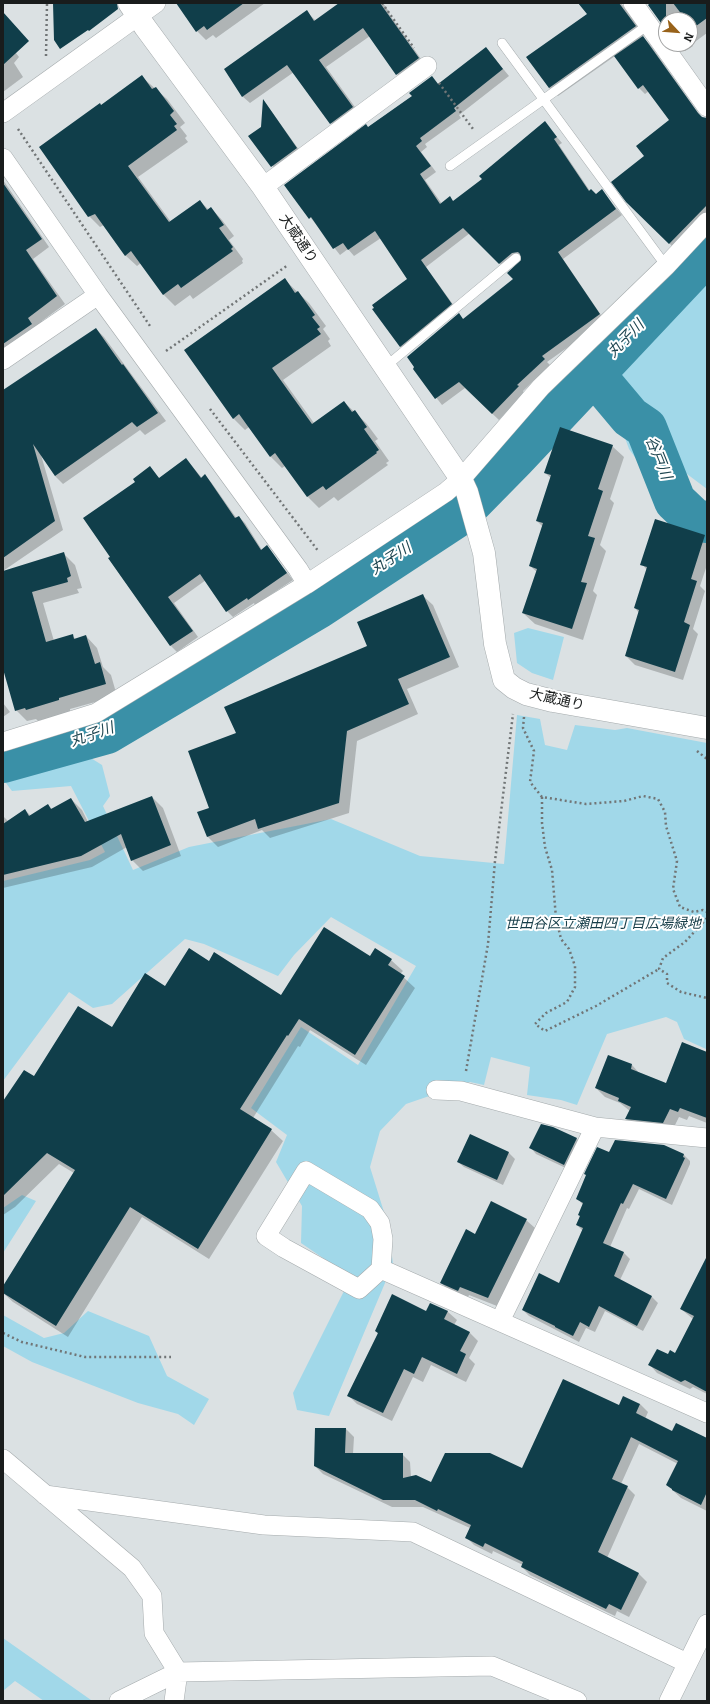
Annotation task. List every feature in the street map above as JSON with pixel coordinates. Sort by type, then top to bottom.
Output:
[{"type":"street","points":[[9,118],[134,10],[156,3]]},
{"type":"street","points":[[633,3],[707,107]]},
{"type":"street","name":"大蔵通り","points":[[134,10],[263,187],[385,367],[467,494],[484,554],[495,644],[504,680],[514,688],[526,694],[553,701],[707,728]]},
{"type":"street","points":[[263,187],[427,66]]},
{"type":"street","points":[[3,158],[98,295],[298,568],[306,584]]},
{"type":"street","points":[[3,742],[96,713],[306,584],[446,492],[467,494],[541,387],[666,266],[707,222]]},
{"type":"street","points":[[3,360],[98,295]]},
{"type":"street","points":[[436,1090],[461,1091],[595,1127],[707,1138]]},
{"type":"street","points":[[500,1321],[595,1127]]},
{"type":"street","points":[[306,1171],[370,1209],[380,1223],[383,1239],[381,1269],[359,1289],[284,1248],[266,1236],[306,1171]]},
{"type":"street","points":[[381,1269],[707,1413]]},
{"type":"street","points":[[3,1459],[132,1568],[152,1596],[154,1633],[178,1672],[174,1701]]},
{"type":"street","points":[[45,1495],[264,1526],[413,1532],[695,1659]]},
{"type":"street","points":[[669,1701],[695,1659],[707,1624]]},
{"type":"street","points":[[119,1701],[178,1672],[492,1666],[577,1701]]},
{"type":"lane","points":[[450,166],[648,25]]},
{"type":"lane","points":[[502,43],[545,99],[666,266]]},
{"type":"lane","points":[[385,367],[516,258]]},
{"type":"path","points":[[46,59],[47,3]]},
{"type":"path","points":[[9,118],[150,327]]},
{"type":"path","points":[[166,350],[292,262]]},
{"type":"path","points":[[162,345],[171,357]]},
{"type":"path","points":[[209,407],[320,554]]},
{"type":"path","points":[[461,1091],[466,1073],[488,944],[495,861],[514,709],[514,688]]},
{"type":"path","points":[[525,711],[523,728],[534,751],[530,782],[542,797],[542,823],[545,847],[552,870],[556,918],[561,939],[569,949],[575,966],[575,987],[567,1002],[546,1013],[534,1024],[545,1031],[596,1006],[659,969],[663,958],[685,942],[707,918]]},
{"type":"path","points":[[542,797],[586,804],[624,802],[643,796],[658,799],[665,812],[666,826],[677,862],[673,889],[680,907],[694,912],[703,910],[707,912]]},
{"type":"path","points":[[659,969],[667,974],[667,983],[680,992],[707,998]]},
{"type":"path","points":[[3,1333],[22,1342],[85,1358],[171,1357]]},
{"type":"green space","points":[[707,258],[707,489],[683,471],[649,466],[637,460],[629,449],[621,427],[597,394],[596,366],[631,328]]},
{"type":"green space","points":[[528,628],[564,637],[553,680],[532,673],[517,663],[514,633]]},
{"type":"green space","name":"世田谷区立瀬田四丁目広場緑地","points":[[517,715],[540,719],[545,745],[567,750],[575,725],[615,730],[627,728],[707,743],[707,1047],[706,1049],[684,1039],[677,1022],[666,1017],[607,1034],[577,1105],[561,1100],[527,1095],[530,1067],[491,1057],[484,1085],[470,1082],[406,1104],[380,1131],[370,1167],[388,1225],[393,1264],[329,1416],[297,1410],[293,1393],[351,1277],[301,1243],[302,1206],[276,1162],[287,1135],[251,1108],[301,1027],[358,1065],[416,966],[331,917],[294,955],[278,976],[204,944],[185,939],[112,1004],[93,1008],[69,992],[3,1081],[3,881],[90,860],[105,852],[71,786],[12,791],[3,779],[86,755],[102,765],[110,796],[103,806],[133,870],[189,847],[331,819],[420,856],[504,864]]},
{"type":"green space","points":[[22,1195],[36,1201],[3,1253],[3,1208]]},
{"type":"green space","points":[[88,1311],[149,1336],[167,1376],[209,1399],[194,1425],[178,1414],[138,1403],[32,1362],[3,1346],[3,1315],[44,1338],[64,1333]]},
{"type":"green space","points":[[3,1638],[91,1700],[44,1701],[15,1681],[3,1691]]},
{"type":"building","points":[[53,3],[117,3],[118,9],[89,31],[88,30],[60,49],[54,40]]},
{"type":"building","points":[[176,3],[244,3],[207,30],[204,26],[196,32]]},
{"type":"building","points":[[339,3],[380,3],[419,58],[396,75],[363,28],[319,60],[353,107],[330,124],[287,65],[242,97],[224,69],[307,10],[314,21]]},
{"type":"building","points":[[578,3],[619,3],[636,26],[549,88],[526,57],[587,14]]},
{"type":"building","points":[[650,3],[666,3],[666,12],[658,12],[658,19],[648,5]]},
{"type":"building","points":[[673,3],[707,3],[707,18],[698,25],[698,12],[680,12]]},
{"type":"building","points":[[3,12],[29,41],[3,65]]},
{"type":"building","points":[[643,36],[698,113],[702,117],[707,118],[707,205],[669,244],[626,202],[611,182],[644,156],[636,146],[669,120],[643,85],[638,89],[614,56]]},
{"type":"building","points":[[486,47],[503,69],[454,108],[456,111],[420,138],[422,141],[416,146],[431,166],[420,174],[440,204],[450,196],[453,201],[482,179],[479,176],[545,121],[557,137],[554,139],[589,191],[591,189],[596,194],[602,189],[616,209],[558,252],[600,314],[542,356],[545,359],[517,385],[519,386],[492,414],[459,382],[435,399],[413,369],[414,367],[407,357],[459,313],[463,319],[513,279],[507,273],[521,260],[520,254],[518,252],[512,253],[499,264],[463,228],[421,260],[452,304],[400,347],[372,309],[374,308],[372,305],[407,279],[375,231],[348,250],[343,243],[333,249],[311,217],[309,219],[284,185],[366,124],[368,127],[412,96],[409,93],[432,76],[438,84]]},
{"type":"building","points":[[142,75],[152,89],[156,87],[174,111],[170,115],[177,124],[174,126],[177,130],[128,166],[169,222],[200,200],[207,210],[211,207],[224,225],[219,228],[233,247],[231,249],[233,251],[181,288],[178,284],[163,295],[131,251],[125,256],[95,214],[88,217],[39,147]]},
{"type":"building","points":[[263,99],[297,148],[271,167],[248,136],[261,127]]},
{"type":"building","points":[[3,183],[42,239],[26,250],[57,296],[28,318],[32,324],[3,344]]},
{"type":"building","points":[[285,278],[295,293],[298,291],[315,315],[312,317],[320,327],[317,329],[321,334],[272,368],[312,424],[344,401],[352,412],[355,410],[367,427],[364,429],[379,450],[326,490],[323,486],[307,497],[275,453],[270,457],[239,414],[233,419],[184,350]]},
{"type":"building","points":[[96,328],[158,413],[137,427],[132,422],[55,476],[33,444],[55,521],[3,558],[3,390]]},
{"type":"building","points":[[560,427],[613,445],[598,489],[603,491],[588,536],[595,538],[581,582],[587,583],[572,629],[522,613],[537,569],[529,566],[543,523],[536,521],[551,475],[544,473]]},
{"type":"building","points":[[186,458],[201,478],[205,474],[235,518],[239,516],[261,550],[267,545],[287,573],[248,600],[247,598],[226,612],[200,574],[168,597],[193,631],[170,646],[108,558],[110,557],[83,518],[135,482],[133,479],[150,466],[159,478]]},
{"type":"building","points":[[655,519],[705,535],[691,579],[697,581],[684,622],[690,625],[675,672],[625,656],[639,610],[634,608],[647,567],[640,565]]},
{"type":"building","points":[[64,552],[71,576],[67,578],[68,582],[32,592],[46,642],[73,634],[74,639],[86,635],[95,664],[100,662],[106,684],[59,698],[59,700],[26,710],[25,708],[15,711],[3,669],[3,571]]},
{"type":"building","points":[[423,594],[450,657],[398,679],[409,704],[347,731],[339,803],[258,829],[255,819],[207,837],[197,812],[209,808],[188,751],[236,733],[224,707],[367,646],[357,622]]},
{"type":"building","points":[[152,796],[171,845],[131,861],[121,834],[81,856],[3,875],[3,824],[25,809],[29,816],[48,804],[51,809],[71,798],[85,822]]},
{"type":"building","points":[[324,927],[370,956],[375,948],[392,959],[388,965],[405,976],[355,1055],[299,1019],[288,1036],[287,1035],[240,1109],[272,1129],[198,1249],[130,1207],[56,1326],[3,1293],[3,1286],[75,1170],[47,1153],[3,1196],[3,1101],[24,1070],[34,1076],[78,1006],[112,1027],[145,973],[165,986],[189,948],[209,961],[214,952],[281,995]]},
{"type":"building","points":[[682,1042],[707,1052],[707,1118],[680,1108],[678,1112],[670,1109],[663,1123],[625,1119],[631,1107],[618,1101],[619,1098],[595,1088],[608,1055],[632,1064],[631,1069],[666,1083]]},
{"type":"building","points":[[541,1124],[553,1127],[577,1138],[564,1165],[529,1148]]},
{"type":"building","points":[[470,1134],[509,1152],[497,1180],[457,1162]]},
{"type":"building","points":[[615,1140],[664,1145],[684,1154],[683,1157],[685,1158],[666,1199],[633,1184],[623,1204],[621,1203],[603,1243],[624,1252],[614,1276],[652,1296],[637,1326],[599,1306],[589,1327],[580,1322],[573,1336],[522,1310],[539,1273],[559,1283],[583,1228],[576,1225],[583,1203],[576,1199],[586,1175],[584,1174],[597,1147],[609,1152]]},
{"type":"building","points":[[491,1201],[527,1219],[488,1298],[460,1287],[458,1291],[440,1283],[466,1229],[475,1234]]},
{"type":"building","points":[[707,1256],[707,1392],[685,1380],[681,1382],[648,1365],[657,1349],[668,1354],[670,1350],[675,1353],[694,1316],[680,1309]]},
{"type":"building","points":[[392,1294],[426,1311],[430,1303],[448,1311],[444,1319],[470,1332],[460,1351],[466,1354],[457,1374],[422,1357],[414,1374],[404,1369],[383,1413],[347,1396],[378,1333],[375,1331]]},
{"type":"building","points":[[563,1379],[619,1405],[623,1396],[640,1404],[636,1413],[672,1431],[676,1423],[707,1438],[707,1492],[701,1505],[672,1490],[666,1485],[678,1461],[631,1437],[612,1479],[628,1486],[598,1552],[639,1573],[621,1610],[609,1604],[606,1609],[521,1567],[523,1562],[485,1543],[483,1547],[465,1538],[471,1525],[438,1509],[437,1511],[415,1500],[383,1500],[314,1466],[315,1428],[346,1428],[345,1453],[403,1453],[403,1478],[416,1475],[431,1482],[445,1453],[490,1453],[522,1468]]},
{"type":"waterway","name":"丸子川","points":[[3,762],[107,733],[318,608],[458,516],[515,458],[707,254]]},
{"type":"waterway","name":"谷戸川","points":[[593,373],[630,417],[646,428],[675,501],[695,520],[707,522]]}]
